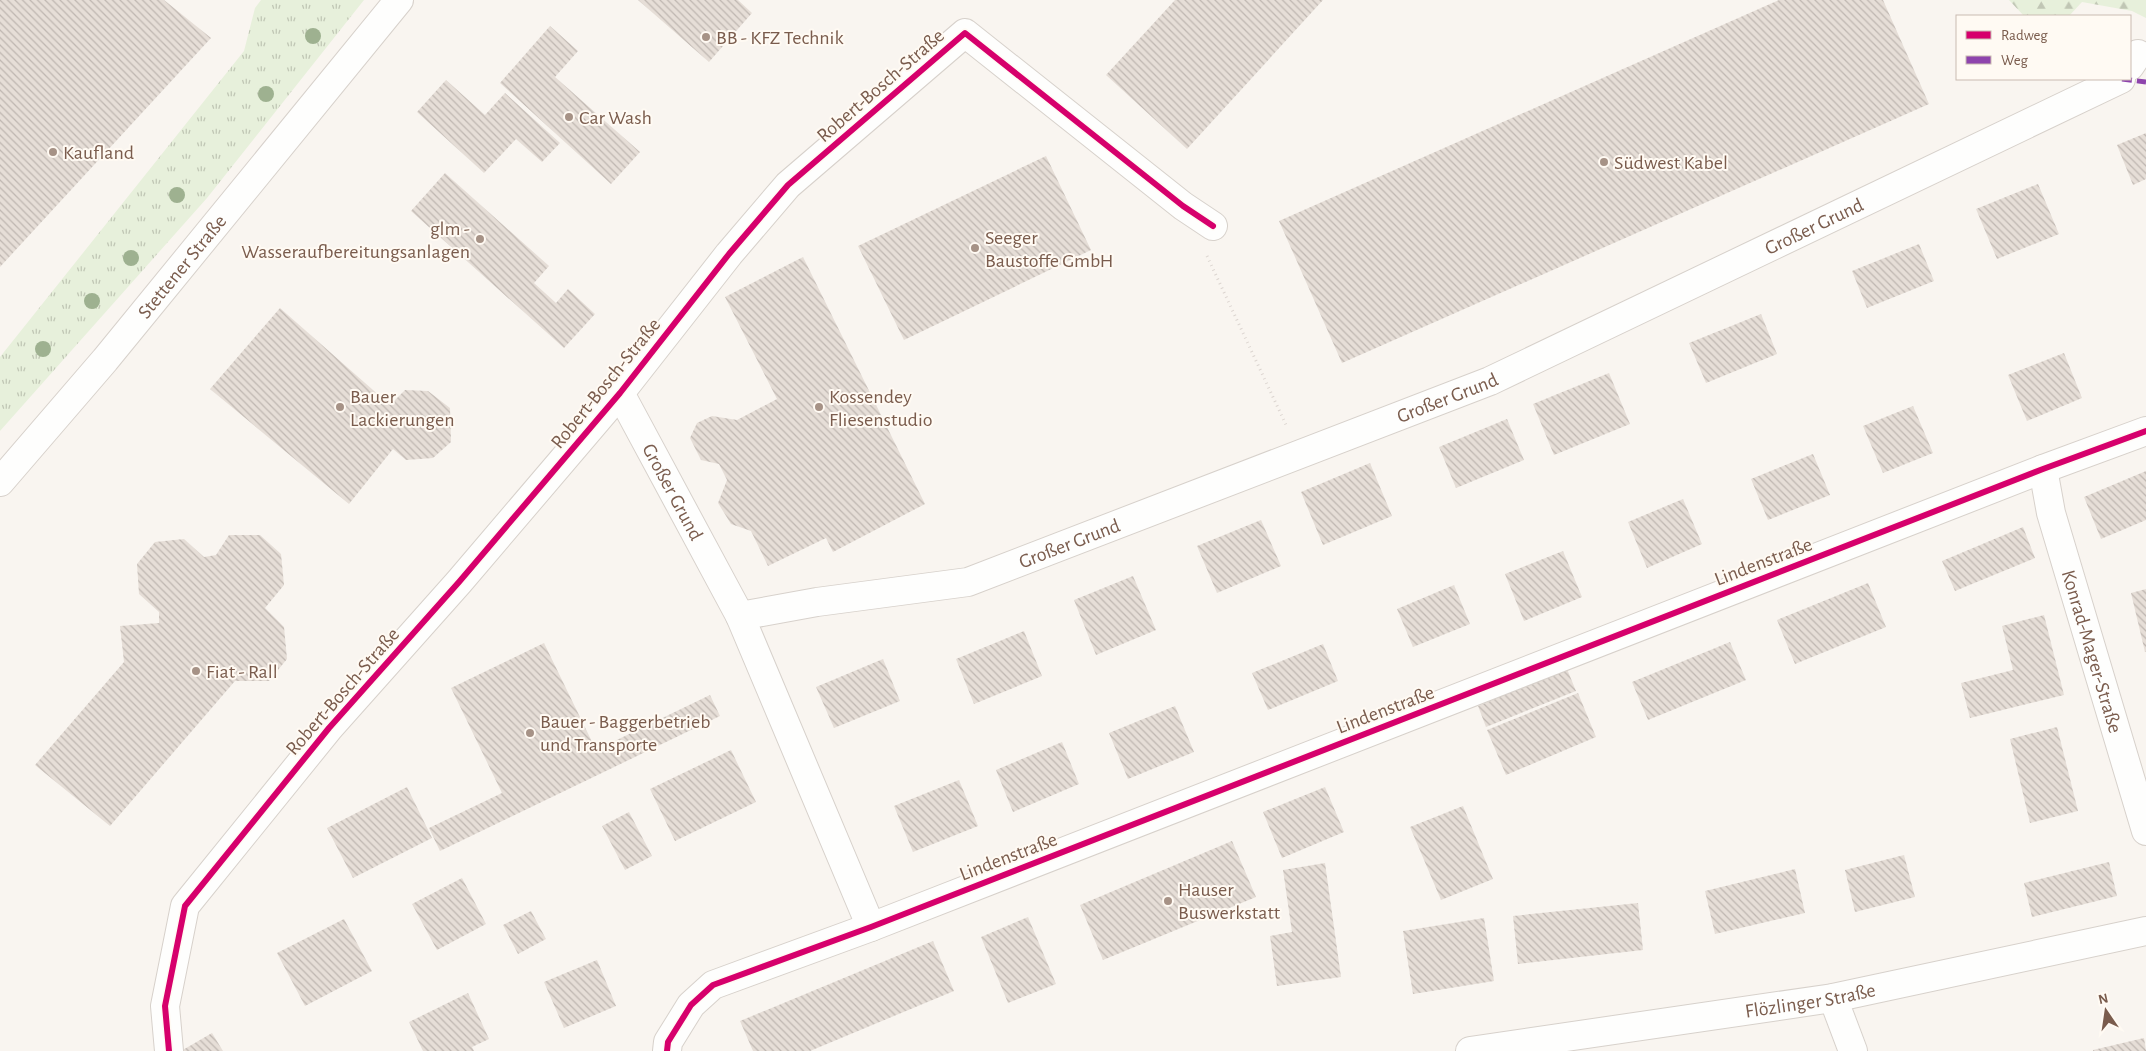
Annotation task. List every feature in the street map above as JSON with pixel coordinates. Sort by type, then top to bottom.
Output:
[{"type":"street","name":"Stettener Straße","points":[[0,482],[105,360],[399,0]]},
{"type":"street","name":"Robert-Bosch-Straße","points":[[170,1051],[165,1006],[185,906],[329,728],[459,582],[620,393],[729,254],[788,186],[965,33],[1183,206],[1209,238]]},
{"type":"street","name":"Großer Grund","points":[[740,616],[817,602],[968,582],[1300,455],[1490,381],[2119,80]]},
{"type":"street","name":"Großer Grund","points":[[620,393],[740,616],[871,927]]},
{"type":"street","name":"Lindenstraße","points":[[667,1051],[668,1042],[691,1005],[713,985],[871,927],[2043,469],[2146,431]]},
{"type":"street","name":"Konrad-Mager-Straße","points":[[2043,469],[2051,513],[2146,831]]},
{"type":"street","name":"Flözlinger Straße","points":[[1470,1051],[1833,998],[2146,931]]},
{"type":"street","points":[[1833,998],[1853,1051]]},
{"type":"path","points":[[1209,238],[1300,455]]},
{"type":"green space","points":[[261,0],[364,0],[207,198],[0,431],[0,357],[244,51],[255,8]]},
{"type":"green space","points":[[2009,0],[2146,0],[2146,18],[2132,11],[2082,2],[2070,15],[2023,15]]},
{"type":"building","name":"Kaufland","points":[[0,0],[164,0],[211,38],[0,267]]},
{"type":"building","name":"BB - KFZ Technik","points":[[638,0],[738,0],[752,13],[709,62]]},
{"type":"building","points":[[1175,0],[1323,0],[1187,149],[1106,75]]},
{"type":"building","name":"Südwest Kabel","points":[[1779,0],[1883,0],[1929,104],[1342,363],[1279,221]]},
{"type":"building","name":"Car Wash","points":[[550,26],[578,51],[555,77],[640,152],[611,184],[500,83]]},
{"type":"building","points":[[446,80],[485,115],[505,93],[560,143],[542,162],[516,139],[484,173],[417,112]]},
{"type":"building","points":[[2146,133],[2146,179],[2133,185],[2117,145]]},
{"type":"building","name":"Seeger Baustoffe GmbH","points":[[1046,156],[1091,250],[904,340],[858,246]]},
{"type":"building","name":"glm - Wasseraufbereitungsanlagen","points":[[445,173],[549,266],[534,283],[556,303],[568,289],[595,314],[564,348],[411,211]]},
{"type":"building","points":[[2038,184],[2059,234],[1997,259],[1976,209]]},
{"type":"building","points":[[1919,244],[1934,281],[1867,308],[1852,271]]},
{"type":"building","name":"Kossendey Fliesenstudio","points":[[803,257],[925,504],[833,552],[826,538],[768,566],[751,531],[731,524],[718,503],[727,480],[719,464],[701,460],[690,438],[697,423],[712,416],[737,420],[777,399],[725,297]]},
{"type":"building","name":"Bauer Lackierungen","points":[[280,308],[390,405],[405,390],[428,391],[450,408],[451,442],[433,458],[406,460],[393,449],[349,504],[210,389]]},
{"type":"building","points":[[1761,314],[1777,354],[1706,383],[1689,343]]},
{"type":"building","points":[[2064,353],[2082,398],[2027,421],[2008,375]]},
{"type":"building","points":[[1609,373],[1630,424],[1554,455],[1533,404]]},
{"type":"building","points":[[1913,406],[1933,453],[1883,473],[1863,426]]},
{"type":"building","points":[[1507,419],[1524,460],[1456,488],[1439,447]]},
{"type":"building","points":[[1813,454],[1830,495],[1768,520],[1751,479]]},
{"type":"building","points":[[1370,463],[1392,516],[1323,545],[1301,492]]},
{"type":"building","points":[[2146,471],[2146,520],[2101,539],[2084,497]]},
{"type":"building","points":[[1683,499],[1702,544],[1647,568],[1628,522]]},
{"type":"building","points":[[1261,520],[1281,566],[1217,593],[1197,546]]},
{"type":"building","points":[[2023,527],[2035,558],[1955,591],[1942,561]]},
{"type":"building","name":"Fiat - Rall","points":[[229,535],[260,535],[281,554],[284,585],[265,608],[284,627],[287,659],[269,681],[235,681],[110,826],[35,765],[124,662],[120,626],[159,623],[159,612],[139,594],[137,564],[155,542],[184,539],[204,557],[216,555]]},
{"type":"building","points":[[1563,551],[1582,597],[1524,621],[1505,574]]},
{"type":"building","points":[[1133,576],[1156,630],[1096,655],[1074,600]]},
{"type":"building","points":[[1868,583],[1886,627],[1795,664],[1777,620]]},
{"type":"building","points":[[1454,585],[1470,624],[1413,647],[1397,609]]},
{"type":"building","points":[[2146,589],[2146,652],[2145,652],[2131,593]]},
{"type":"building","points":[[2044,615],[2064,695],[1970,718],[1961,683],[2013,670],[2002,626]]},
{"type":"building","points":[[1024,631],[1042,676],[974,704],[956,659]]},
{"type":"building","points":[[1730,642],[1746,680],[1648,720],[1632,682]]},
{"type":"building","name":"Bauer - Baggerbetrieb und Transporte","points":[[544,643],[596,750],[710,695],[720,716],[440,851],[429,828],[502,793],[451,688]]},
{"type":"building","points":[[1323,644],[1338,681],[1268,710],[1252,673]]},
{"type":"building","points":[[883,659],[900,701],[834,728],[816,687]]},
{"type":"building","points":[[1567,669],[1576,691],[1486,727],[1478,706]]},
{"type":"building","points":[[1578,693],[1596,737],[1506,775],[1487,730]]},
{"type":"building","points":[[1175,706],[1194,752],[1128,779],[1109,733]]},
{"type":"building","points":[[2057,727],[2078,811],[2030,823],[2010,739]]},
{"type":"building","points":[[1062,742],[1079,784],[1013,812],[996,770]]},
{"type":"building","points":[[731,750],[756,802],[675,841],[650,789]]},
{"type":"building","points":[[959,780],[978,826],[913,852],[894,806]]},
{"type":"building","points":[[407,787],[432,838],[353,878],[327,828]]},
{"type":"building","points":[[1325,787],[1344,832],[1282,858],[1263,812]]},
{"type":"building","points":[[1463,806],[1493,879],[1441,900],[1410,827]]},
{"type":"building","points":[[629,812],[652,856],[625,870],[602,826]]},
{"type":"building","name":"Hauser Buswerkstatt","points":[[1232,841],[1256,897],[1103,960],[1080,905]]},
{"type":"building","points":[[1904,855],[1915,897],[1855,912],[1845,870]]},
{"type":"building","points":[[2109,862],[2117,896],[2032,917],[2024,883]]},
{"type":"building","points":[[1325,863],[1341,977],[1277,986],[1270,936],[1292,932],[1283,870]]},
{"type":"building","points":[[1795,869],[1805,913],[1715,934],[1705,891]]},
{"type":"building","points":[[462,878],[486,924],[437,950],[412,904]]},
{"type":"building","points":[[1638,903],[1643,950],[1518,964],[1513,916]]},
{"type":"building","points":[[531,911],[546,939],[518,954],[503,925]]},
{"type":"building","points":[[1028,917],[1056,984],[1008,1003],[981,937]]},
{"type":"building","points":[[1484,918],[1494,981],[1413,994],[1403,931]]},
{"type":"building","points":[[344,919],[372,971],[305,1006],[277,953]]},
{"type":"building","points":[[933,941],[954,991],[810,1051],[753,1051],[740,1021]]},
{"type":"building","points":[[597,960],[616,1006],[564,1028],[544,982]]},
{"type":"building","points":[[468,993],[489,1039],[472,1047],[474,1051],[423,1051],[409,1022]]},
{"type":"building","points":[[212,1033],[223,1051],[181,1051]]},
{"type":"building","points":[[2144,1038],[2146,1051],[2093,1051],[2093,1050]]},
{"type":"marked path","points":[[2130,80],[2146,82]]},
{"type":"cycle path","points":[[169,1051],[165,1006],[185,906],[329,728],[459,582],[620,393],[729,254],[788,185],[965,33],[1183,206],[1213,226]]},
{"type":"cycle path","points":[[667,1051],[668,1042],[691,1005],[713,985],[871,927],[2043,469],[2146,431]]},
{"type":"place","name":"BB - KFZ Technik","points":[[706,37]]},
{"type":"place","name":"Car Wash","points":[[569,117]]},
{"type":"place","name":"Kaufland","points":[[53,152]]},
{"type":"place","name":"Südwest Kabel","points":[[1604,162]]},
{"type":"place","name":"glm - Wasseraufbereitungsanlagen","points":[[480,239]]},
{"type":"place","name":"Seeger Baustoffe GmbH","points":[[975,248]]},
{"type":"place","name":"Bauer Lackierungen","points":[[340,407]]},
{"type":"place","name":"Kossendey Fliesenstudio","points":[[819,407]]},
{"type":"place","name":"Fiat - Rall","points":[[196,671]]},
{"type":"place","name":"Bauer - Baggerbetrieb und Transporte","points":[[530,733]]},
{"type":"place","name":"Hauser Buswerkstatt","points":[[1168,901]]}]
